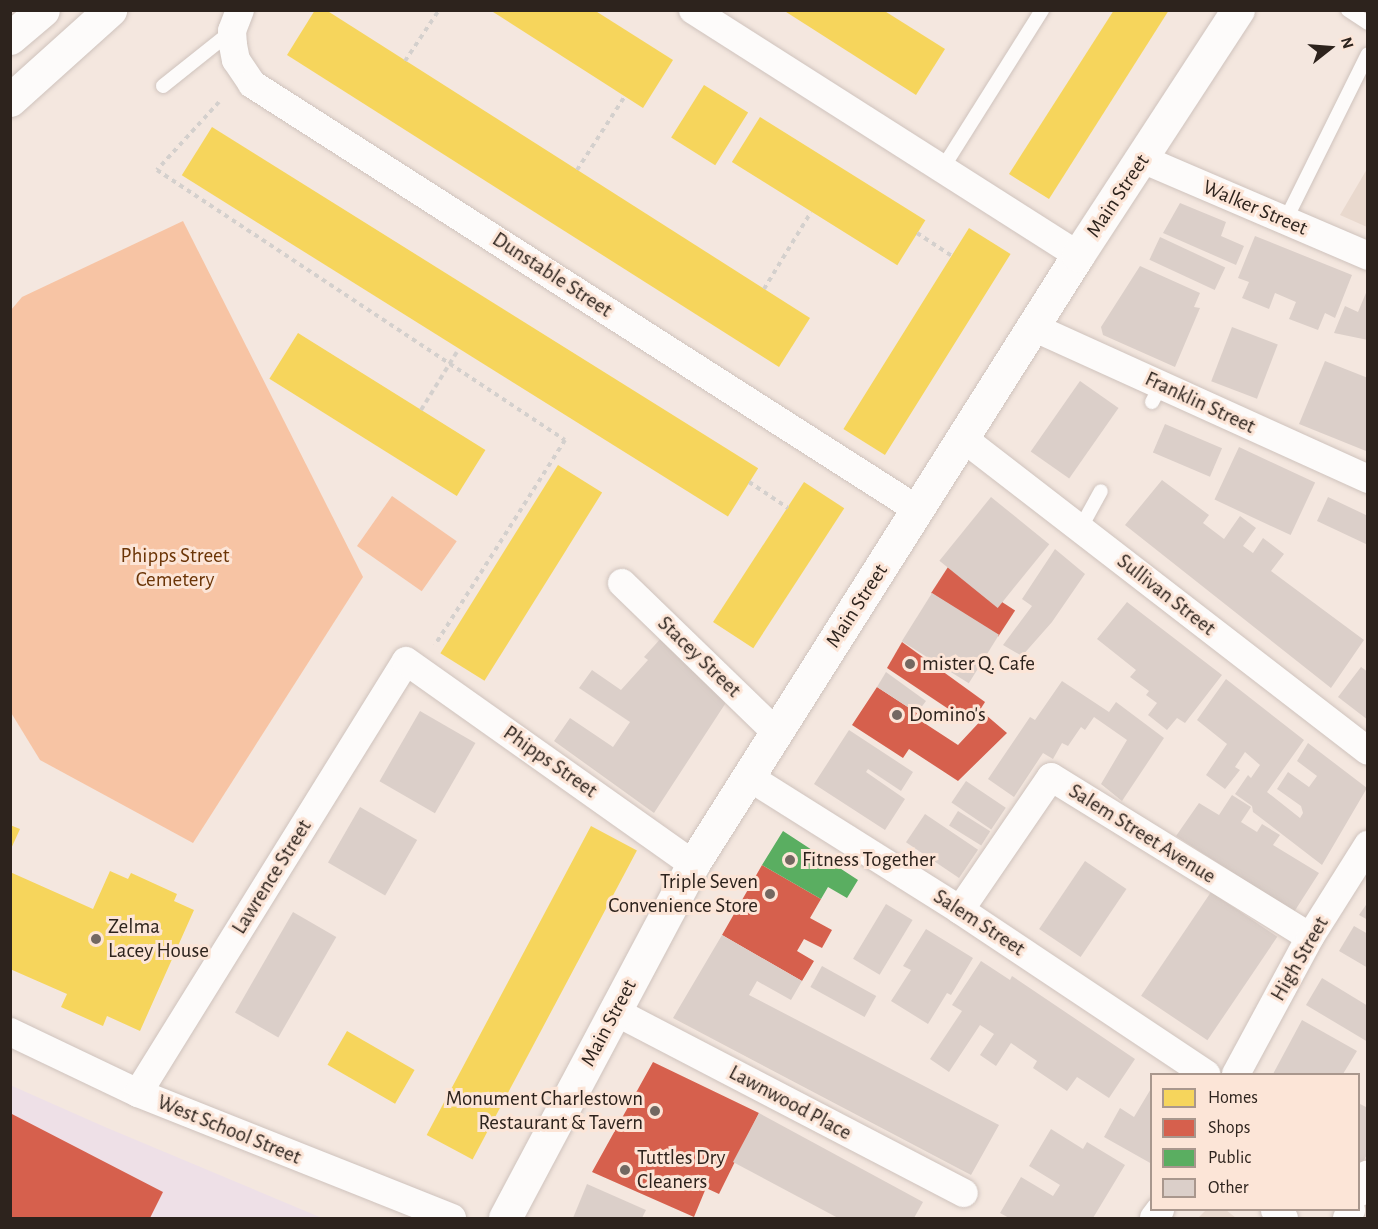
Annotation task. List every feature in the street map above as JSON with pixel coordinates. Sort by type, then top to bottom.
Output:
[{"type":"main road","points":[[10,38],[44,10]]},
{"type":"main road","points":[[10,100],[110,10]]},
{"type":"main road","name":"Main Street","points":[[505,1218],[693,864],[964,439],[1078,255],[1238,10]]},
{"type":"street","points":[[693,10],[1078,255]]},
{"type":"street","name":"Dunstable Street","points":[[236,21],[236,60],[252,84],[918,510]]},
{"type":"street","name":"Walker Street","points":[[1142,159],[1368,256]]},
{"type":"street","name":"Franklin Street","points":[[1033,327],[1156,394],[1368,479]]},
{"type":"street","name":"Sullivan Street","points":[[964,439],[1368,751]]},
{"type":"street","name":"Stacey Street","points":[[622,583],[776,732]]},
{"type":"street","name":"Phipps Street","points":[[418,657],[693,864]]},
{"type":"street","name":"Lawrence Street","points":[[138,1093],[418,657]]},
{"type":"street","name":"Salem Street","points":[[748,777],[960,910],[1204,1073]]},
{"type":"street","name":"Salem Street Avenue","points":[[960,910],[1051,777],[1310,937]]},
{"type":"street","name":"High Street","points":[[1237,1073],[1310,937],[1368,845]]},
{"type":"street","name":"Lawnwood Place","points":[[616,1012],[964,1193]]},
{"type":"street","name":"West School Street","points":[[10,1032],[138,1093],[452,1218]]},
{"type":"street","points":[[1360,1191],[1368,1174]]},
{"type":"lane","points":[[942,169],[1042,10]]},
{"type":"lane","points":[[1348,10],[1368,23]]},
{"type":"lane","points":[[163,86],[236,21]]},
{"type":"lane","points":[[1285,221],[1368,54]]},
{"type":"lane","points":[[1080,529],[1101,491]]},
{"type":"path","points":[[405,61],[439,10]]},
{"type":"path","points":[[577,170],[625,96]]},
{"type":"path","points":[[219,102],[157,170],[565,440],[418,657]]},
{"type":"path","points":[[764,289],[811,212]]},
{"type":"path","points":[[917,233],[952,256]]},
{"type":"path","points":[[421,410],[458,350]]},
{"type":"path","points":[[749,482],[788,508]]},
{"type":"shaded area","points":[[1367,169],[1367,227],[1340,215]]},
{"type":"shaded area","points":[[10,1085],[105,1127],[322,1218],[11,1218]]},
{"type":"shaded area","points":[[1205,1211],[1227,1211],[1236,1218],[1198,1218]]},
{"type":"green space","name":"Phipps Street Cemetery","points":[[183,221],[363,577],[193,843],[40,760],[10,711],[11,310],[22,297]]},
{"type":"green space","points":[[392,496],[457,541],[422,591],[357,546]]},
{"type":"building: Homes","points":[[315,10],[326,10],[810,318],[779,367],[287,55]]},
{"type":"building: Homes","points":[[490,10],[594,10],[673,60],[643,108]]},
{"type":"building: Homes","points":[[783,10],[883,10],[945,49],[916,95]]},
{"type":"building: Homes","points":[[1114,10],[1169,10],[1049,199],[1009,174]]},
{"type":"building: Homes","points":[[704,85],[748,113],[715,165],[671,138]]},
{"type":"building: Homes","points":[[760,117],[925,220],[897,265],[732,162]]},
{"type":"building: Homes","points":[[212,127],[758,468],[728,517],[182,175]]},
{"type":"building: Homes","points":[[969,228],[1011,254],[885,455],[843,429]]},
{"type":"building: Homes","points":[[298,333],[485,450],[457,496],[269,379]]},
{"type":"building: Homes","points":[[558,465],[602,493],[484,681],[440,653]]},
{"type":"building: Homes","points":[[804,482],[844,508],[753,648],[713,622]]},
{"type":"building: Homes","points":[[10,825],[20,829],[10,851]]},
{"type":"building: Homes","points":[[591,826],[637,850],[473,1159],[427,1135]]},
{"type":"building: Homes","name":"Zelma Lacey House","points":[[110,871],[128,879],[131,873],[177,894],[174,901],[194,910],[140,1031],[107,1016],[103,1026],[61,1007],[67,994],[10,969],[10,872],[93,909]]},
{"type":"building: Homes","points":[[347,1031],[415,1070],[395,1104],[328,1065]]},
{"type":"building: Shops","points":[[948,567],[1015,611],[998,637],[931,593]]},
{"type":"building: Shops","points":[[902,642],[985,702],[971,724],[887,668]]},
{"type":"building: Shops","points":[[877,687],[917,713],[915,717],[958,745],[986,715],[1007,733],[958,781],[909,749],[903,758],[852,725]]},
{"type":"building: Shops","points":[[762,865],[821,899],[810,918],[832,930],[822,948],[804,939],[797,951],[814,961],[802,981],[722,935]]},
{"type":"building: Shops","points":[[653,1062],[759,1113],[719,1194],[706,1188],[694,1217],[592,1172]]},
{"type":"building: Shops","points":[[10,1113],[163,1192],[150,1218],[10,1218]]},
{"type":"building: Public","points":[[783,831],[858,880],[847,898],[828,887],[821,899],[762,865]]},
{"type":"building: Other","points":[[1180,203],[1226,222],[1221,236],[1244,246],[1236,265],[1163,233]]},
{"type":"building: Other","points":[[1255,236],[1352,275],[1335,318],[1325,313],[1318,330],[1289,319],[1296,302],[1275,293],[1269,309],[1242,298],[1249,282],[1238,278]]},
{"type":"building: Other","points":[[1160,237],[1225,267],[1215,290],[1149,260]]},
{"type":"building: Other","points":[[1140,266],[1200,293],[1194,307],[1200,308],[1175,367],[1103,335],[1101,327]]},
{"type":"building: Other","points":[[1368,288],[1368,340],[1334,333],[1345,306],[1358,312]]},
{"type":"building: Other","points":[[1232,327],[1278,345],[1257,399],[1211,381]]},
{"type":"building: Other","points":[[1325,361],[1368,378],[1366,451],[1299,424]]},
{"type":"building: Other","points":[[1080,381],[1119,408],[1069,478],[1031,451]]},
{"type":"building: Other","points":[[1165,424],[1222,448],[1210,477],[1153,453]]},
{"type":"building: Other","points":[[1239,447],[1315,482],[1291,535],[1214,500]]},
{"type":"building: Other","points":[[1162,480],[1209,515],[1203,523],[1224,539],[1240,516],[1256,528],[1243,546],[1253,553],[1263,538],[1284,554],[1271,571],[1364,640],[1331,688],[1125,525]]},
{"type":"building: Other","points":[[991,497],[1049,544],[998,608],[939,561]]},
{"type":"building: Other","points":[[1328,497],[1368,516],[1368,545],[1317,521]]},
{"type":"building: Other","points":[[1055,549],[1085,574],[1052,622],[1022,656],[1003,645],[1032,606],[1022,599]]},
{"type":"building: Other","points":[[932,593],[999,635],[969,683],[902,641]]},
{"type":"building: Other","points":[[1127,602],[1222,675],[1185,723],[1177,718],[1167,730],[1148,715],[1157,703],[1146,695],[1149,691],[1130,677],[1136,670],[1097,639]]},
{"type":"building: Other","points":[[663,636],[727,701],[654,813],[554,741],[570,718],[613,747],[630,722],[579,688],[592,670],[621,690],[648,660],[644,657]]},
{"type":"building: Other","points":[[1361,667],[1368,672],[1368,720],[1338,697]]},
{"type":"building: Other","points":[[886,672],[926,701],[917,713],[877,687]]},
{"type":"building: Other","points":[[1226,679],[1304,740],[1267,792],[1300,818],[1303,813],[1301,806],[1277,789],[1288,772],[1309,787],[1317,776],[1297,761],[1308,743],[1367,788],[1322,865],[1253,812],[1252,806],[1235,794],[1248,775],[1251,778],[1260,765],[1245,752],[1235,767],[1240,770],[1225,789],[1206,775],[1227,744],[1197,720]]},
{"type":"building: Other","points":[[1062,681],[1109,712],[1116,702],[1164,738],[1122,801],[1101,784],[1127,740],[1094,717],[1085,730],[1081,727],[1068,746],[1062,743],[1053,759],[1043,753],[1014,797],[988,779],[1030,717],[1035,720]]},
{"type":"building: Other","points":[[420,711],[475,743],[435,813],[380,781]]},
{"type":"building: Other","points":[[849,730],[913,772],[901,791],[868,769],[866,772],[905,799],[885,830],[814,784]]},
{"type":"building: Other","points":[[966,781],[1006,808],[991,829],[951,803]]},
{"type":"building: Other","points":[[1232,795],[1251,807],[1241,822],[1257,832],[1262,824],[1280,835],[1273,845],[1319,873],[1294,912],[1176,836],[1199,803],[1219,815]]},
{"type":"building: Other","points":[[360,807],[417,840],[385,895],[328,862]]},
{"type":"building: Other","points":[[958,811],[990,831],[981,846],[949,825]]},
{"type":"building: Other","points":[[925,814],[978,850],[959,878],[906,842]]},
{"type":"building: Other","points":[[1085,861],[1126,889],[1081,957],[1039,929]]},
{"type":"building: Other","points":[[1211,892],[1277,937],[1207,1040],[1141,996]]},
{"type":"building: Other","points":[[1368,902],[1368,920],[1359,915]]},
{"type":"building: Other","points":[[886,904],[913,920],[880,975],[853,959]]},
{"type":"building: Other","points":[[293,912],[336,937],[278,1037],[235,1012]]},
{"type":"building: Other","points":[[1354,926],[1368,934],[1368,968],[1339,951]]},
{"type":"building: Other","points":[[926,929],[973,958],[951,995],[947,993],[928,1024],[891,1001],[911,970],[903,966]]},
{"type":"building: Other","points":[[722,935],[802,981],[791,1000],[757,981],[749,995],[999,1125],[971,1175],[673,1018]]},
{"type":"building: Other","points":[[981,961],[1010,980],[1012,976],[1135,1059],[1109,1098],[1077,1077],[1067,1091],[1033,1068],[1037,1061],[1011,1043],[996,1066],[980,1055],[994,1034],[980,1025],[949,1072],[930,1059],[962,1011],[952,1005]]},
{"type":"building: Other","points":[[822,966],[876,996],[865,1017],[810,987]]},
{"type":"building: Other","points":[[1322,978],[1368,1006],[1368,1042],[1306,1005]]},
{"type":"building: Other","points":[[1302,1020],[1357,1051],[1344,1073],[1274,1073]]},
{"type":"building: Other","points":[[1150,1090],[1150,1163],[1104,1137],[1120,1108],[1134,1117]]},
{"type":"building: Other","points":[[1360,1104],[1368,1108],[1368,1153],[1360,1167]]},
{"type":"building: Other","points":[[759,1113],[923,1202],[914,1218],[838,1218],[733,1162]]},
{"type":"building: Other","points":[[1051,1129],[1083,1149],[1087,1142],[1125,1165],[1093,1218],[1009,1218],[1000,1213],[1021,1177],[1053,1196],[1060,1185],[1029,1166]]},
{"type":"building: Other","points":[[587,1184],[646,1210],[642,1218],[573,1218]]},
{"type":"place","name":"mister Q. Cafe","points":[[910,664]]},
{"type":"place","name":"Domino's","points":[[897,715]]},
{"type":"place","name":"Fitness Together","points":[[790,860]]},
{"type":"place","name":"Triple Seven Convenience Store","points":[[770,894]]},
{"type":"place","name":"Zelma Lacey House","points":[[96,939]]},
{"type":"place","name":"Monument Charlestown Restaurant & Tavern","points":[[655,1111]]},
{"type":"place","name":"Tuttles Dry Cleaners","points":[[625,1170]]}]
